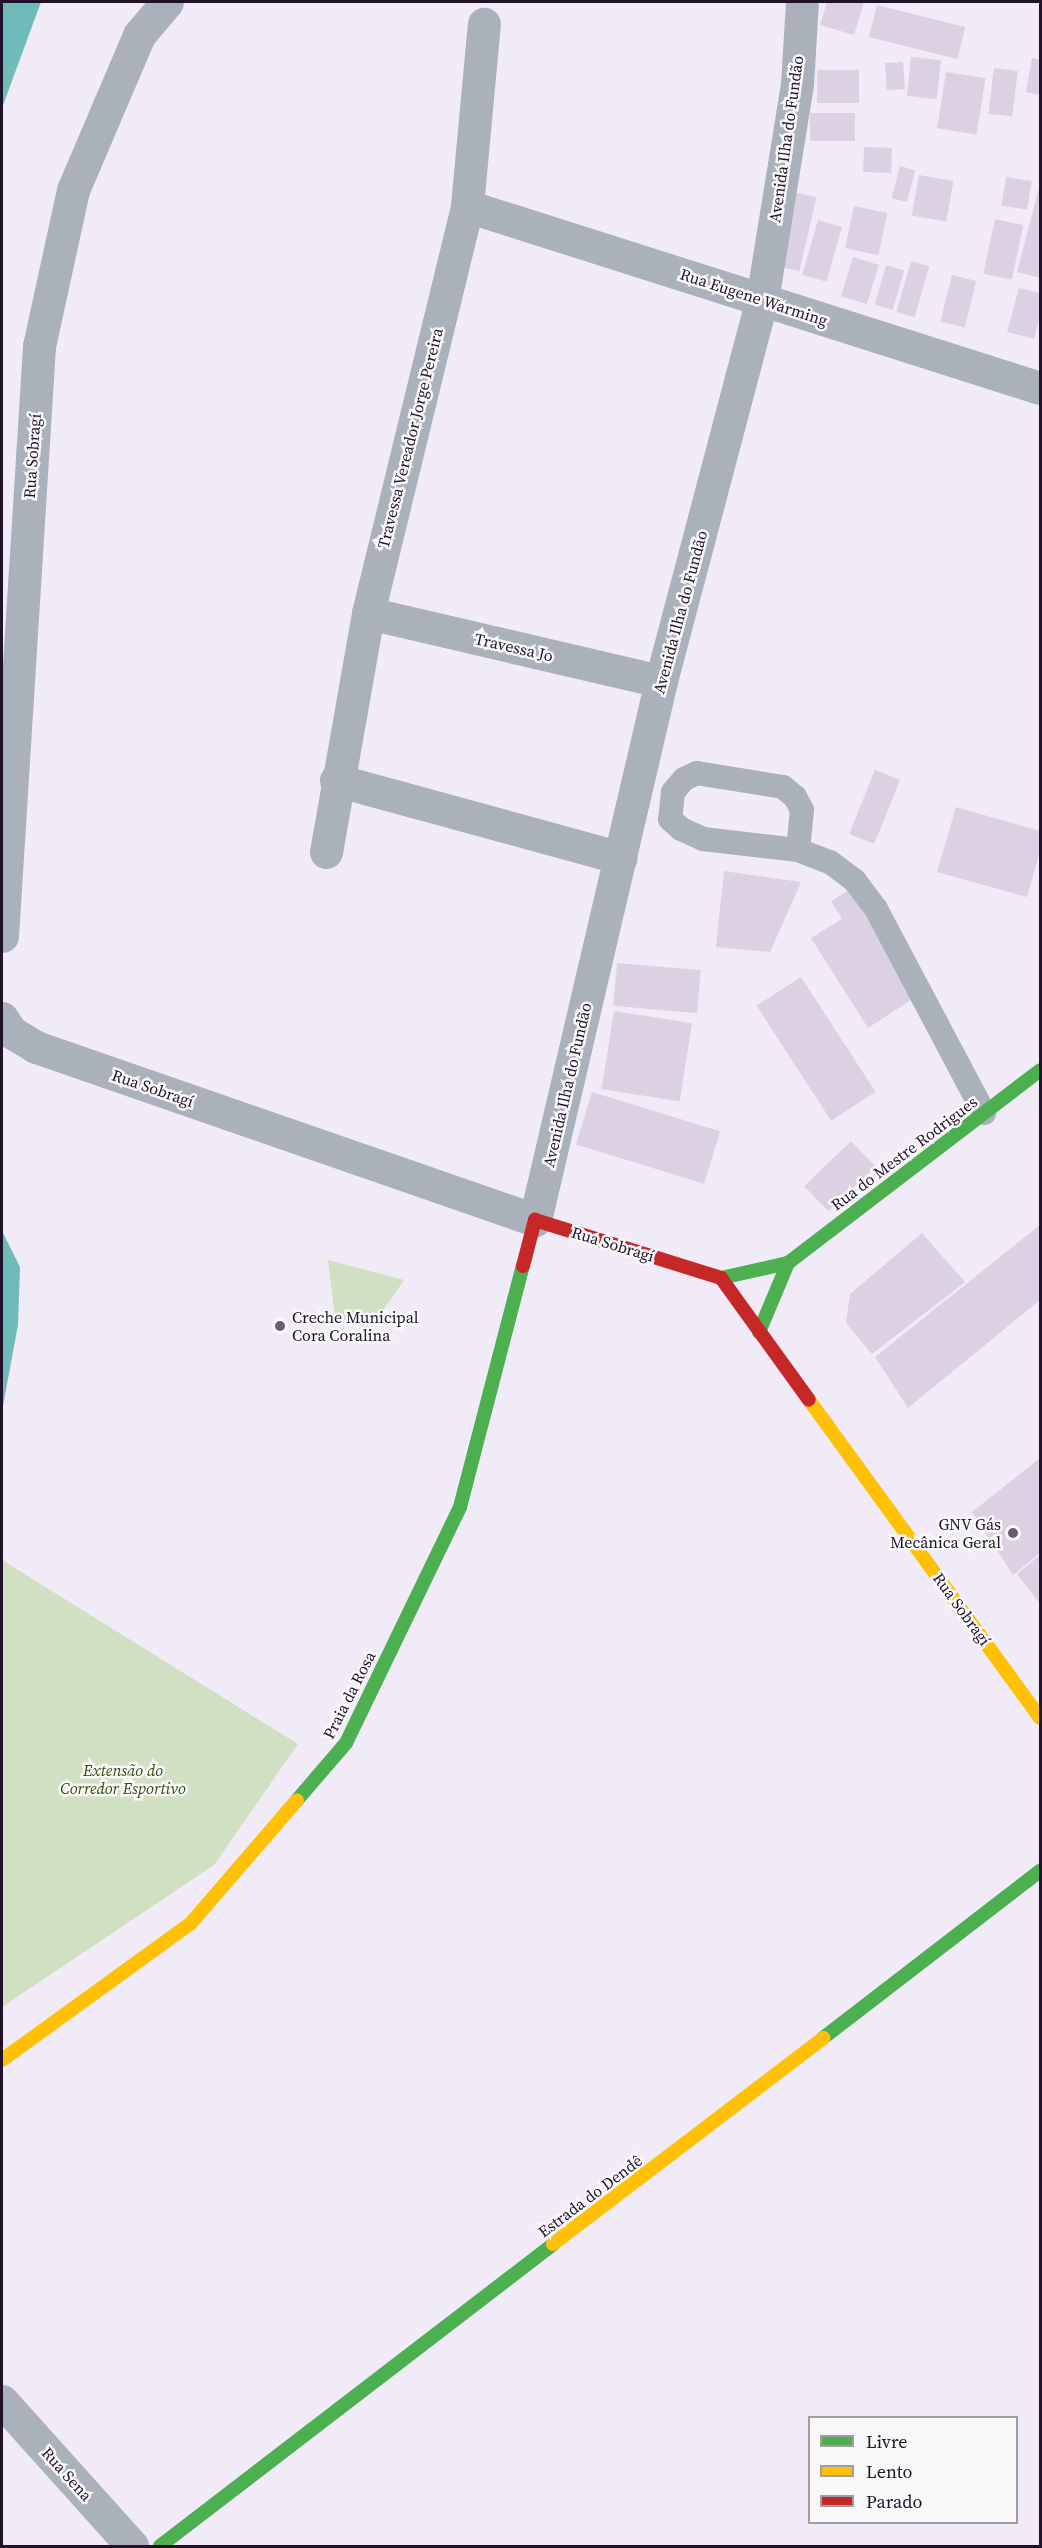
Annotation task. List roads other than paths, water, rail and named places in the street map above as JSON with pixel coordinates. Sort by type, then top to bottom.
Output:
[{"type":"street","name":"Rua Sobragí","points":[[2,936],[39,346],[74,190],[139,35],[167,2]]},
{"type":"street","name":"Avenida Ilha do Fundão","points":[[535,1220],[661,681],[762,300],[797,85],[802,2]]},
{"type":"street","name":"Travessa Vereador Jorge Pereira","points":[[326,852],[336,780],[368,613],[467,206],[484,24]]},
{"type":"street","name":"Rua Eugene Warming","points":[[467,206],[1041,388]]},
{"type":"street","name":"Travessa Jo","points":[[368,613],[661,681]]},
{"type":"street","points":[[336,780],[621,858]]},
{"type":"street","name":"Rua Sobragí","points":[[2,1018],[11,1032],[36,1047],[535,1220],[720,1278],[1041,1718]]},
{"type":"street","name":"Rua do Mestre Rodrigues","points":[[720,1278],[788,1263],[1041,1070]]},
{"type":"street","name":"Praia da Rosa","points":[[2,2060],[191,1923],[346,1743],[460,1507],[535,1220]]},
{"type":"street","name":"Rua do Mestre Rodrigues","points":[[759,1332],[788,1263]]},
{"type":"street","name":"Estrada do Dendê","points":[[160,2547],[1041,1871]]},
{"type":"street","name":"Rua Sena","points":[[2,2401],[132,2547]]},
{"type":"lane","points":[[798,850],[802,810],[795,797],[783,787],[697,773],[684,779],[673,792],[670,819],[681,829],[703,839],[798,850],[830,862],[855,881],[876,909],[984,1113]]},
{"type":"place","name":"Creche Municipal Cora Coralina","points":[[280,1326]]},
{"type":"place","name":"GNV Gás Mecânica Geral","points":[[1013,1533]]},
{"type":"park label","name":"Extensão do Corredor Esportivo","points":[[123,1779]]}]
